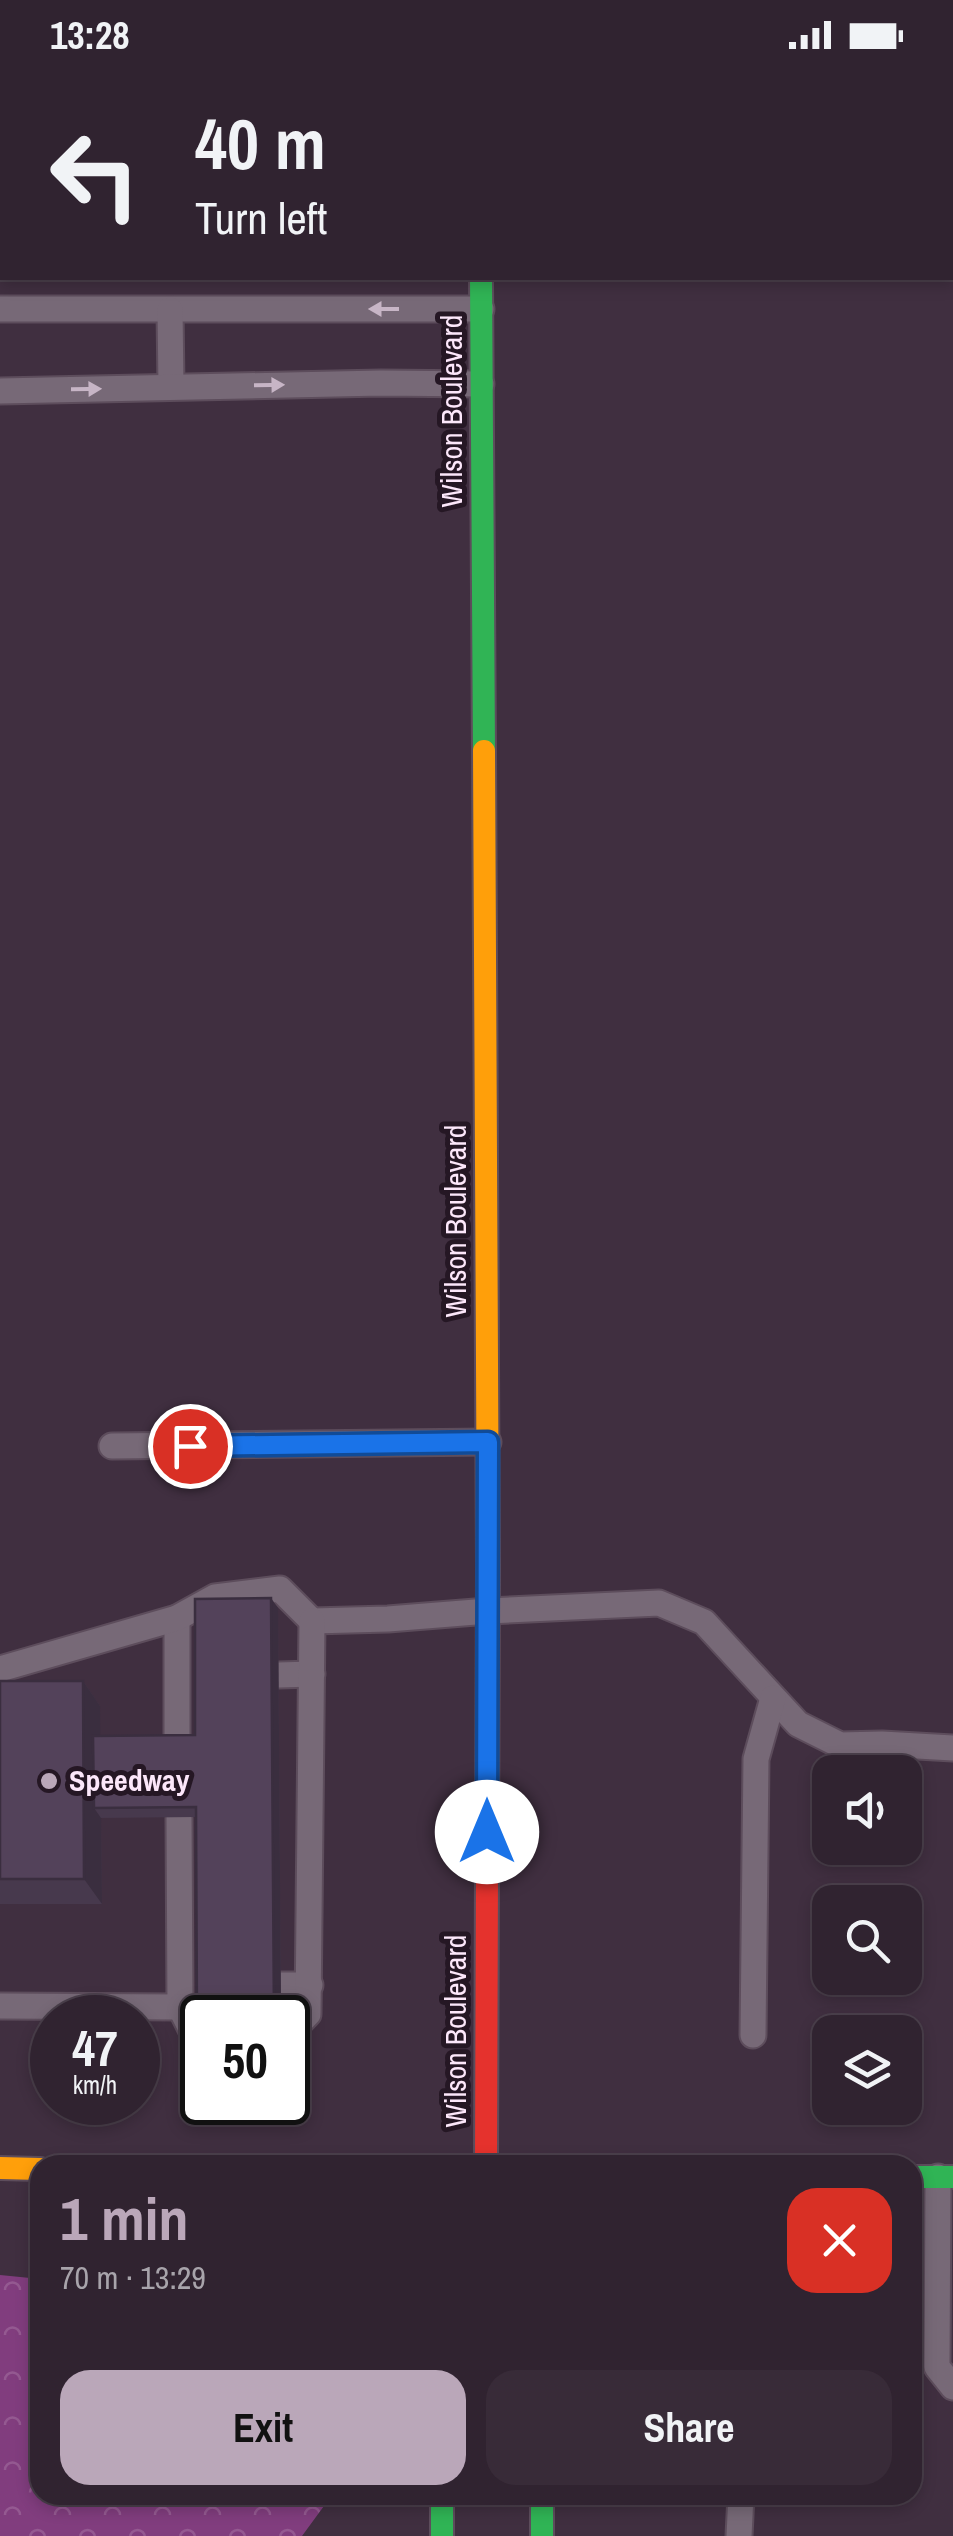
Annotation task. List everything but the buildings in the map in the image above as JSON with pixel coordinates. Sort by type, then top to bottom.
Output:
[{"type":"main road","name":"Wilson Boulevard","points":[[481,280],[488,1442],[486,2155]]},
{"type":"main road","points":[[0,2168],[30,2169]]},
{"type":"main road","points":[[442,2505],[442,2536]]},
{"type":"main road","points":[[542,2505],[542,2536]]},
{"type":"lane","points":[[0,309],[482,309]]},
{"type":"lane","points":[[170,310],[171,387]]},
{"type":"lane","points":[[0,391],[481,384]]},
{"type":"lane","points":[[112,1446],[488,1442]]},
{"type":"lane","points":[[0,1669],[176,1618],[215,1597],[280,1589],[312,1621],[309,1995]]},
{"type":"lane","points":[[312,1621],[659,1603],[704,1622],[798,1724],[840,1745],[953,1748]]},
{"type":"lane","points":[[176,1618],[190,1677],[177,1746]]},
{"type":"lane","points":[[279,1675],[312,1674]]},
{"type":"lane","points":[[754,2034],[756,1760],[773,1698]]},
{"type":"lane","points":[[187,1835],[191,1914],[188,1995]]},
{"type":"lane","points":[[279,1842],[309,1842]]},
{"type":"lane","points":[[280,1914],[310,1914]]},
{"type":"lane","points":[[281,1985],[310,1985]]},
{"type":"lane","points":[[0,2006],[187,1991]]},
{"type":"lane","points":[[934,2374],[935,2177]]},
{"type":"lane","points":[[739,2536],[741,2505]]},
{"type":"green space","points":[[0,2275],[30,2278],[30,2505],[325,2505],[302,2536],[0,2536]]},
{"type":"traffic: fast","points":[[481,280],[484,751]]},
{"type":"traffic: fast","points":[[922,2177],[953,2177]]},
{"type":"traffic: fast","points":[[442,2505],[442,2536]]},
{"type":"traffic: fast","points":[[542,2505],[542,2536]]},
{"type":"traffic: slow","points":[[484,751],[488,1567]]},
{"type":"traffic: slow","points":[[0,2168],[30,2169]]},
{"type":"traffic: jam","points":[[486,2155],[488,1567]]},
{"type":"place","name":"Speedway","points":[[49,1781]]},
{"type":"route","points":[[190,1446],[488,1442],[487,1832]]}]
